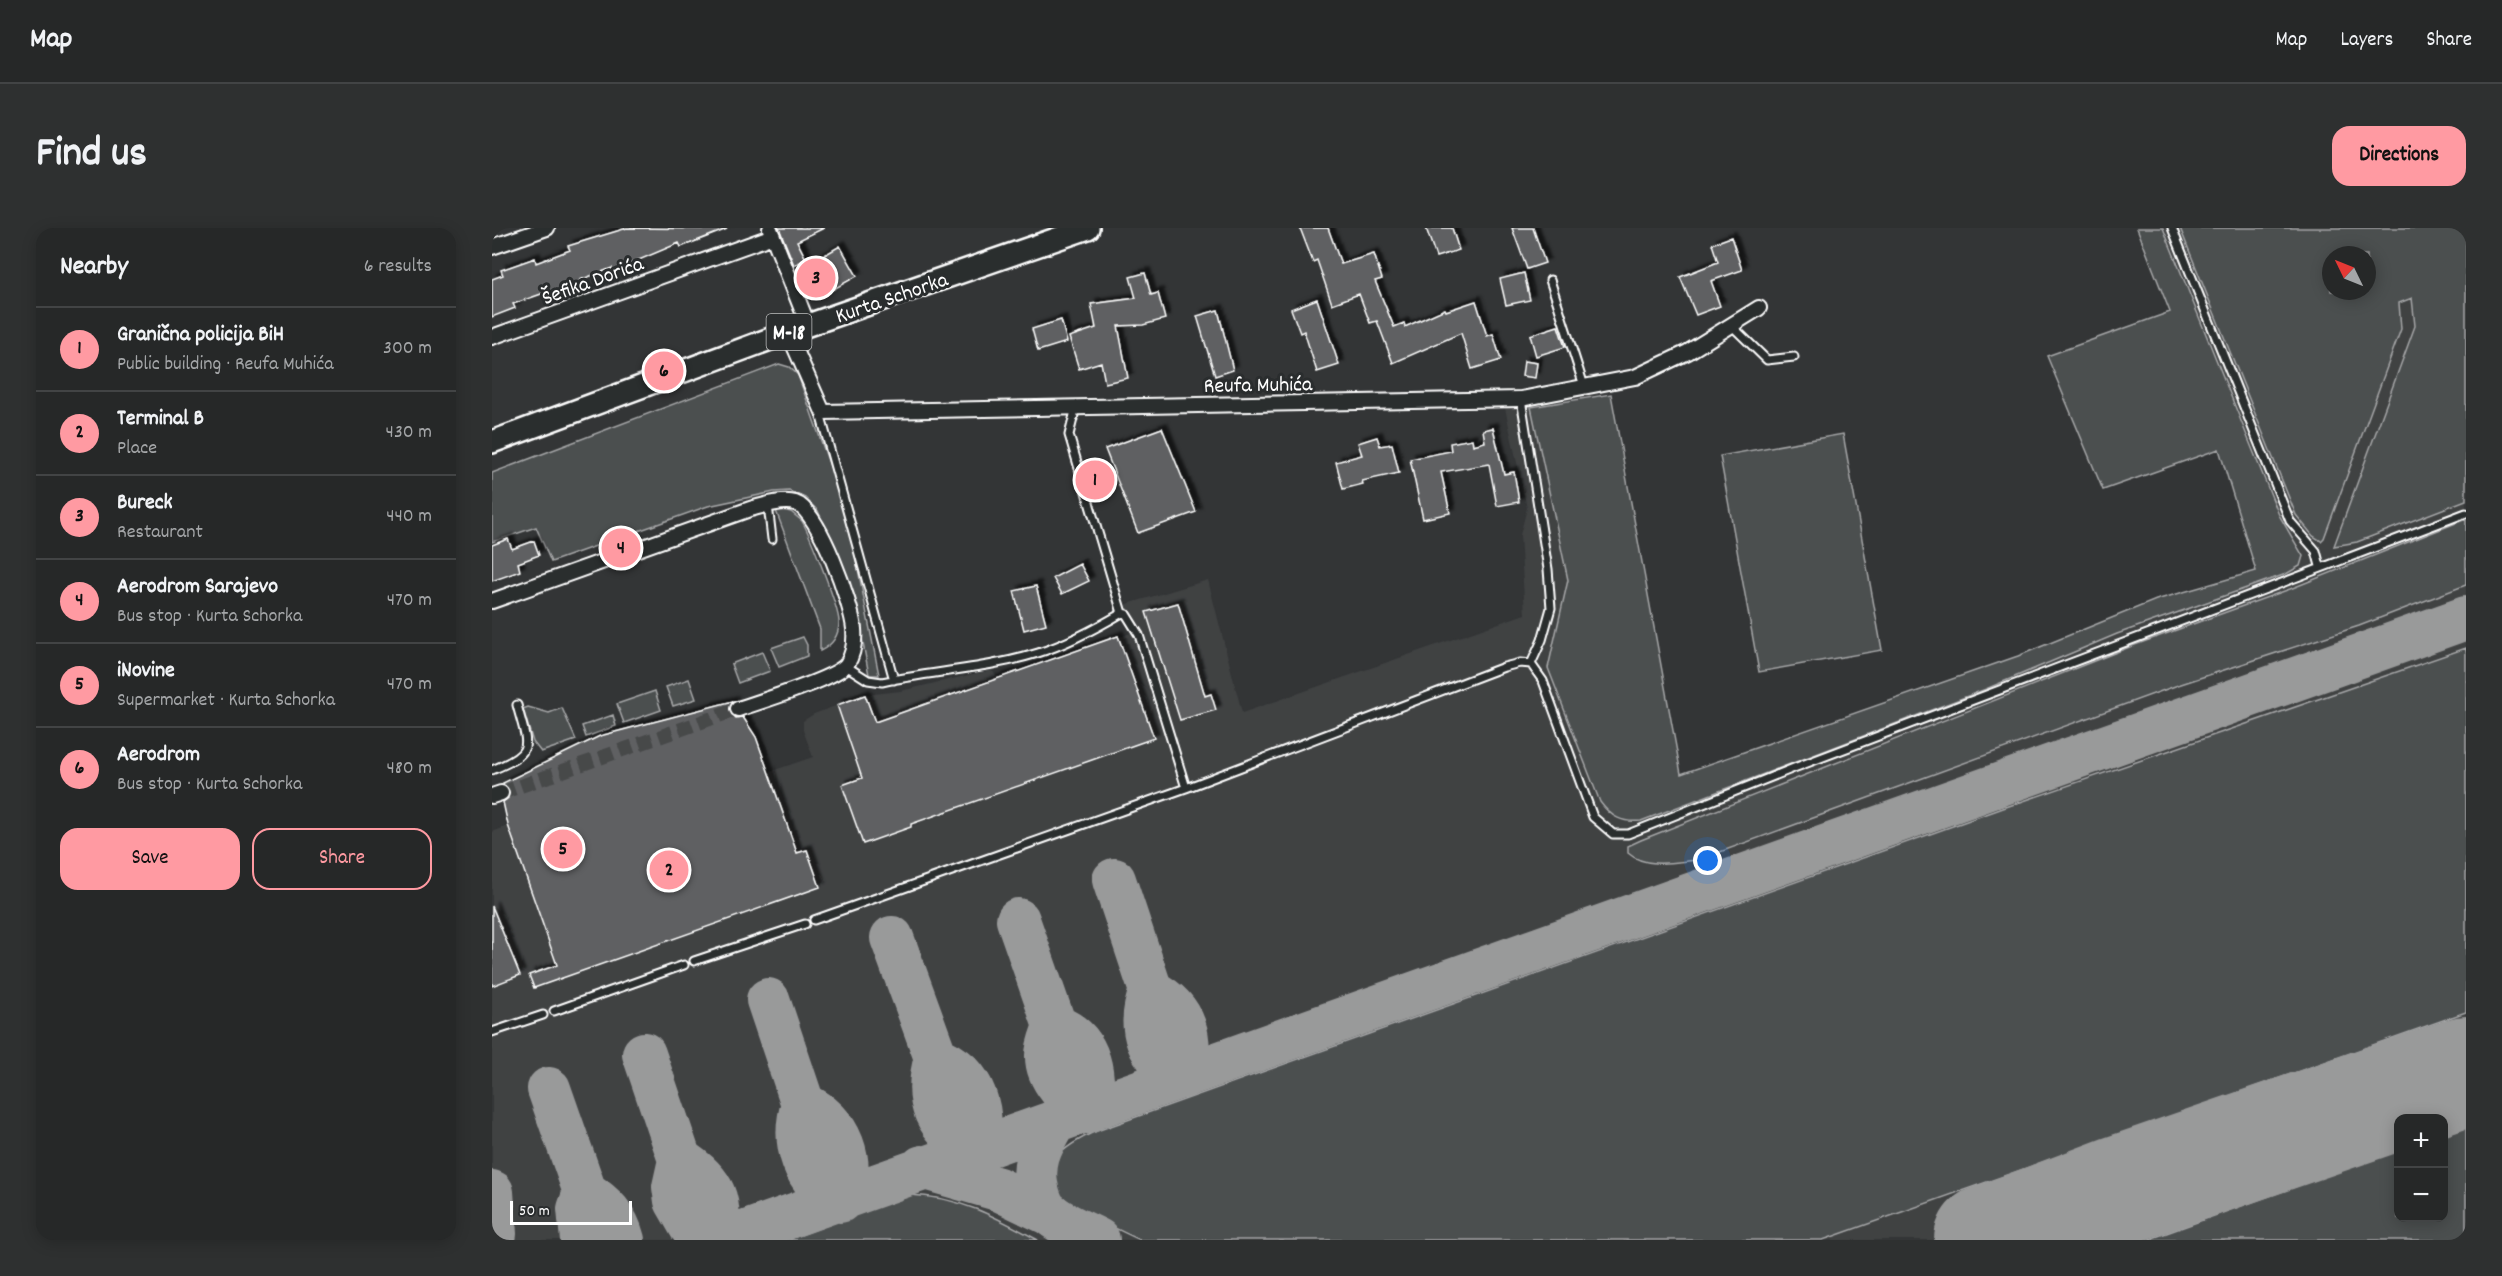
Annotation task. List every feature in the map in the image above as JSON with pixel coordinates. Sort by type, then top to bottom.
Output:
[{"type":"main road","name":"Kurta Schorka","points":[[492,441],[788,332],[1088,228]]},
{"type":"street","points":[[492,247],[547,228]]},
{"type":"street","points":[[772,232],[808,325]]},
{"type":"street","name":"Šefika Dorića","points":[[492,337],[772,232]]},
{"type":"street","name":"Reufa Muhića","points":[[823,411],[1521,399],[1635,377],[1688,352],[1759,308]]},
{"type":"street","points":[[788,332],[823,411]]},
{"type":"street","points":[[492,601],[615,555],[768,505],[795,503],[807,510],[819,528],[854,627],[853,653],[846,666],[830,675],[738,709]]},
{"type":"lane","points":[[2172,228],[2290,521],[2316,551],[2320,566]]},
{"type":"lane","points":[[1550,280],[1584,386]]},
{"type":"lane","points":[[1731,325],[1767,360],[1794,357]]},
{"type":"lane","points":[[1521,399],[1548,569],[1551,608],[1532,664]]},
{"type":"lane","points":[[1073,407],[1074,415],[1069,435],[1122,613],[1126,614],[1139,635],[1186,788]]},
{"type":"lane","points":[[823,411],[821,417],[894,680]]},
{"type":"lane","points":[[768,505],[772,539]]},
{"type":"lane","points":[[1532,664],[1543,681],[1593,817],[1613,834],[1628,834],[1794,768],[2010,688],[2320,566],[2466,513]]},
{"type":"lane","points":[[846,666],[868,680],[882,682],[975,667],[1038,653],[1079,637],[1122,613]]},
{"type":"lane","points":[[814,920],[1186,788],[1504,667],[1520,663],[1532,664]]},
{"type":"lane","points":[[492,770],[519,758],[525,749],[526,741],[517,705]]},
{"type":"lane","points":[[694,961],[805,924]]},
{"type":"lane","points":[[554,1011],[684,965]]},
{"type":"lane","points":[[492,1032],[543,1015]]},
{"type":"shaded area","points":[[2137,228],[2466,228],[2466,1240],[492,1240],[492,832],[756,737],[769,772],[813,757],[803,730],[803,721],[814,714],[865,695],[901,691],[991,670],[999,678],[1131,633],[1124,605],[1208,580],[1242,713],[1525,614],[1520,535],[1527,508],[1505,408],[1531,407],[1611,394],[1681,774],[2018,656],[2156,600],[2256,571],[2219,449],[2103,490],[2047,356],[2170,312]]},
{"type":"shaded area","points":[[2137,228],[2163,228],[2279,515],[2303,556],[2300,566],[2286,574],[2117,634],[1986,689],[1641,821],[1623,820],[1608,812],[1600,802],[1548,668],[1568,580],[1531,407],[1611,394],[1681,774],[2018,656],[2156,600],[2256,571],[2219,449],[2103,490],[2047,356],[2170,312]]},
{"type":"shaded area","points":[[2180,228],[2463,228],[2466,236],[2466,500],[2357,542],[2334,546],[2415,326],[2412,298],[2399,303],[2401,329],[2324,538],[2321,541],[2313,536],[2296,515]]},
{"type":"shaded area","points":[[779,364],[789,367],[798,375],[840,495],[856,559],[879,675],[869,675],[854,595],[818,511],[805,498],[789,491],[708,506],[551,562],[536,527],[492,542],[492,473]]},
{"type":"shaded area","points":[[1843,434],[1882,650],[1759,672],[1720,456]]},
{"type":"shaded area","points":[[775,508],[791,512],[802,521],[838,614],[838,632],[832,643],[820,651],[820,629]]},
{"type":"shaded area","points":[[2466,519],[2466,585],[2359,626],[2178,685],[1698,860],[1652,863],[1635,858],[1628,853],[1628,846],[1641,840],[2132,646],[2290,589]]},
{"type":"shaded area","points":[[803,637],[807,645],[807,656],[779,667],[771,648]]},
{"type":"shaded area","points":[[2466,648],[2466,1012],[1823,1240],[1140,1240],[1076,1207],[1060,1195],[1051,1181],[1051,1166],[1065,1149],[1094,1132],[2006,807]]},
{"type":"shaded area","points":[[762,652],[770,671],[738,683],[731,664]]},
{"type":"shaded area","points":[[689,679],[696,699],[673,706],[666,687]]},
{"type":"shaded area","points":[[655,691],[661,710],[624,723],[617,704]]},
{"type":"shaded area","points":[[528,707],[549,713],[562,708],[576,740],[541,752],[533,742],[523,709]]},
{"type":"shaded area","points":[[613,715],[616,726],[586,737],[582,726]]},
{"type":"shaded area","points":[[2466,1125],[2466,1240],[2147,1240],[2394,1151],[2394,1222],[2448,1222],[2448,1132]]},
{"type":"shaded area","points":[[909,1195],[944,1199],[976,1209],[1038,1240],[787,1240]]},
{"type":"building","points":[[627,228],[727,229],[681,247],[679,243],[613,271],[612,268],[580,280],[582,284],[549,296],[547,292],[513,304],[515,308],[492,317],[492,279],[503,275],[501,270],[535,258],[536,263],[570,250],[568,246]]},
{"type":"building","points":[[779,228],[824,228],[797,241],[806,259],[794,265]]},
{"type":"building","points":[[1300,228],[1328,228],[1341,264],[1374,254],[1382,279],[1375,281],[1394,327],[1404,323],[1405,327],[1445,309],[1446,311],[1476,301],[1487,336],[1493,334],[1501,360],[1472,369],[1461,333],[1393,363],[1377,321],[1370,323],[1359,294],[1332,304],[1317,260],[1313,262]]},
{"type":"building","points":[[1426,228],[1452,228],[1459,250],[1436,257]]},
{"type":"building","points":[[1512,228],[1533,228],[1545,263],[1527,269]]},
{"type":"building","points":[[1731,237],[1742,270],[1711,281],[1720,306],[1696,315],[1680,277],[1718,262],[1712,244]]},
{"type":"building","points":[[840,246],[857,276],[816,299],[799,270]]},
{"type":"building","points":[[1145,273],[1151,295],[1158,293],[1165,319],[1143,325],[1118,326],[1128,378],[1105,383],[1101,362],[1079,369],[1069,337],[1096,328],[1091,304],[1136,298],[1130,277]]},
{"type":"building","points":[[1524,273],[1530,300],[1506,305],[1500,279]]},
{"type":"building","points":[[1317,299],[1339,365],[1317,372],[1304,331],[1300,333],[1291,309]]},
{"type":"building","points":[[1218,310],[1233,370],[1215,376],[1197,316]]},
{"type":"building","points":[[1061,320],[1067,342],[1038,351],[1032,329]]},
{"type":"building","points":[[1558,326],[1565,347],[1536,356],[1530,335]]},
{"type":"building","points":[[1524,361],[1537,363],[1535,378],[1522,376]]},
{"type":"building","points":[[1162,428],[1196,512],[1138,533],[1105,449]]},
{"type":"building","points":[[1493,428],[1504,474],[1514,472],[1519,502],[1497,506],[1489,464],[1441,472],[1450,513],[1423,519],[1410,459],[1451,451],[1450,443],[1472,439],[1473,445],[1485,442],[1483,430]]},
{"type":"building","points":[[1377,437],[1380,446],[1392,444],[1399,473],[1362,481],[1363,484],[1343,489],[1336,462],[1362,455],[1358,443]]},
{"type":"building","points":[[508,539],[512,549],[534,541],[539,555],[518,563],[520,571],[492,581],[492,545]]},
{"type":"building","points":[[1080,564],[1089,581],[1062,594],[1053,578]]},
{"type":"building","points":[[1036,586],[1046,624],[1024,630],[1014,591]]},
{"type":"building","points":[[1178,603],[1205,696],[1211,694],[1216,710],[1180,720],[1146,612]]},
{"type":"building","points":[[1118,636],[1154,738],[911,824],[911,827],[863,844],[842,785],[862,778],[837,705],[865,695],[875,722]]},
{"type":"building","points":[[733,701],[730,712],[736,718],[743,717],[756,737],[797,853],[807,850],[820,887],[534,988],[529,975],[557,965],[508,825],[503,802],[508,798],[510,791],[503,783],[600,736]]},
{"type":"building","points":[[492,906],[520,975],[492,986]]},
{"type":"taxiway","points":[[724,1240],[2466,618]]},
{"type":"taxiway","points":[[1114,880],[1151,991]]},
{"type":"taxiway","points":[[1018,920],[1055,1026]]},
{"type":"taxiway","points":[[892,938],[936,1058]]},
{"type":"taxiway","points":[[1151,991],[1172,1007],[1184,1027],[1188,1050],[1183,1077],[1161,1060],[1148,1041],[1145,1018],[1151,991]]},
{"type":"taxiway","points":[[768,1000],[803,1104]]},
{"type":"taxiway","points":[[1055,1026],[1067,1032],[1077,1041],[1089,1062],[1092,1086],[1088,1112],[1066,1096],[1050,1072],[1047,1052],[1055,1026]]},
{"type":"taxiway","points":[[644,1054],[680,1160],[674,1187],[676,1201],[691,1227],[709,1240]]},
{"type":"taxiway","points":[[936,1058],[949,1064],[960,1073],[974,1095],[979,1122],[976,1150],[951,1133],[936,1113],[931,1088],[936,1058]]},
{"type":"taxiway","points":[[549,1089],[585,1192]]},
{"type":"taxiway","points":[[803,1104],[816,1111],[827,1121],[836,1132],[842,1145],[847,1172],[840,1201],[817,1183],[803,1160],[799,1133],[803,1104]]},
{"type":"taxiway","points":[[1054,1123],[1044,1140],[1036,1165],[1036,1183],[1041,1201],[1045,1209],[1054,1217],[1098,1240]]},
{"type":"taxiway","points":[[680,1160],[701,1176],[713,1194],[718,1214],[716,1240]]},
{"type":"taxiway","points":[[922,1167],[998,1189],[1048,1213]]},
{"type":"taxiway","points":[[492,1192],[495,1234]]},
{"type":"taxiway","points":[[582,1240],[579,1209],[585,1192],[609,1212],[623,1240]]},
{"type":"runway","points":[[1989,1240],[2121,1190],[2466,1071]]},
{"type":"tunnel","points":[[501,793],[738,709]]},
{"type":"place","name":"Bureck","points":[[816,278]]},
{"type":"place","name":"Aerodrom","points":[[664,371]]},
{"type":"place","name":"Granična policija BiH","points":[[1095,480]]},
{"type":"place","name":"Aerodrom Sarajevo","points":[[621,548]]},
{"type":"place","name":"iNovine","points":[[563,849]]},
{"type":"place","name":"Terminal B","points":[[669,870]]}]
